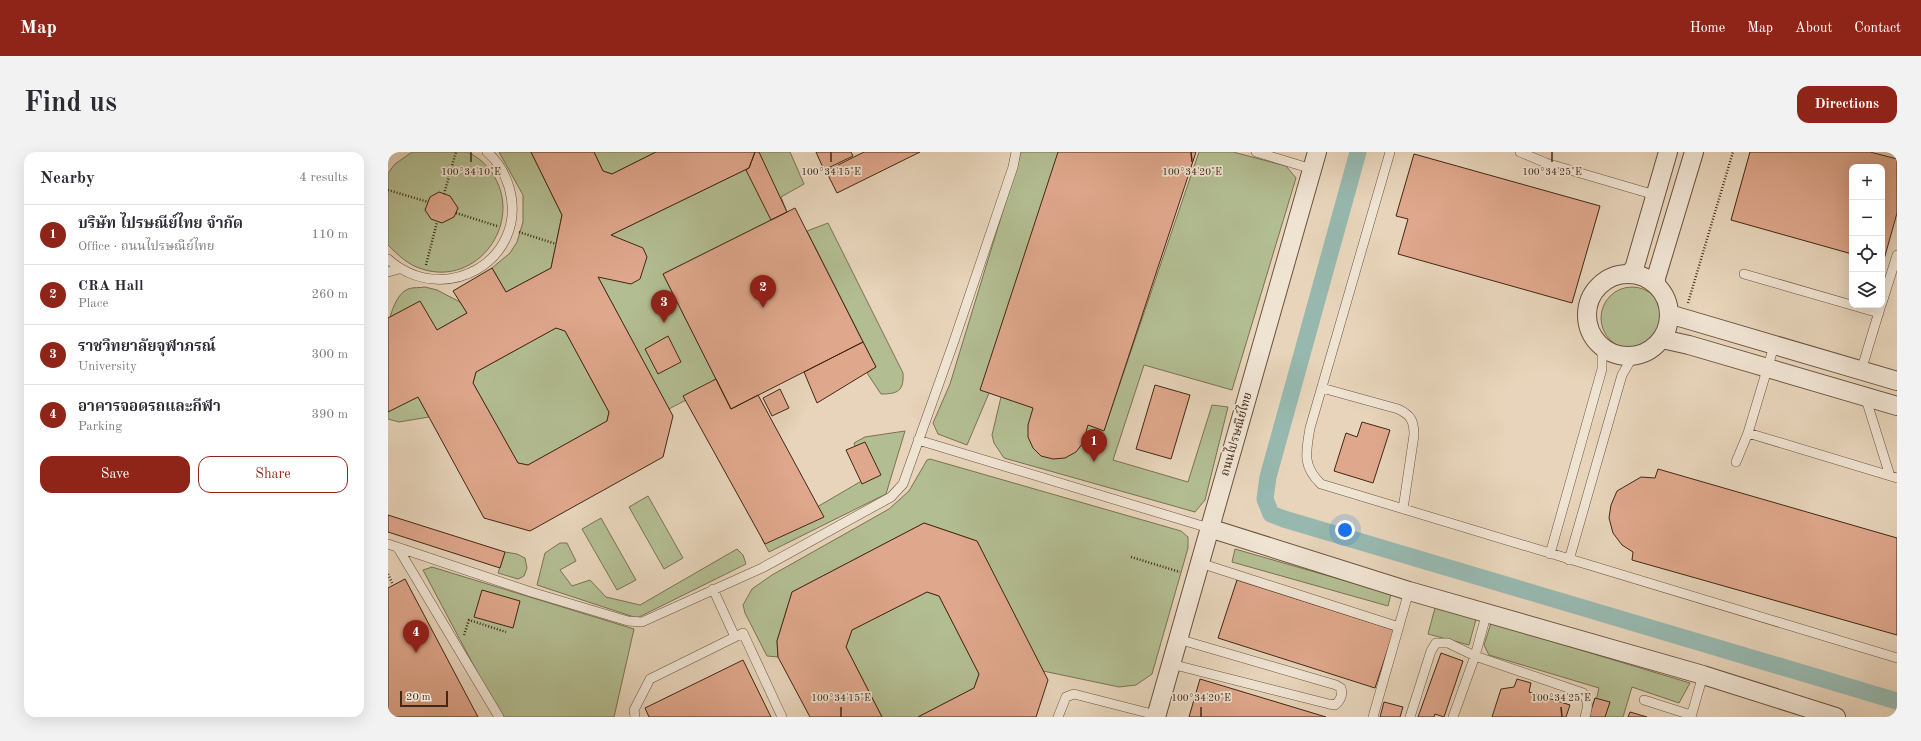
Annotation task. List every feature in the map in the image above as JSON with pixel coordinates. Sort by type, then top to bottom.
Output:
[{"type":"street","points":[[1628,274],[1634,269],[1668,152]]},
{"type":"street","points":[[1656,285],[1656,278],[1694,152]]},
{"type":"street","name":"ถนนไปรษณีย์ไทย","points":[[1156,716],[1314,160]]},
{"type":"street","points":[[1628,274],[1643,277],[1656,285],[1666,298],[1670,314],[1668,328],[1662,339],[1649,351],[1633,356],[1616,355],[1602,348],[1591,334],[1586,318],[1589,302],[1597,287],[1611,278],[1628,274]]},
{"type":"street","points":[[1670,314],[1774,346],[1897,381]]},
{"type":"street","points":[[1662,339],[1768,367],[1897,406]]},
{"type":"street","points":[[1209,528],[1409,591],[1487,612],[1703,675],[1836,717]]},
{"type":"lane","points":[[388,259],[399,269],[422,279],[446,280],[469,275],[488,262],[503,244],[512,222],[512,199],[506,176],[493,157],[487,152]]},
{"type":"lane","points":[[388,544],[531,592],[628,622],[642,622],[762,568],[891,497],[903,484],[1014,167],[1016,152]]},
{"type":"lane","points":[[1256,152],[1314,160]]},
{"type":"lane","points":[[1390,152],[1310,428],[1307,450],[1308,465],[1312,475],[1321,484],[1897,658]]},
{"type":"lane","points":[[1520,152],[1546,163],[1655,196]]},
{"type":"lane","points":[[1885,294],[1897,255]]},
{"type":"lane","points":[[388,272],[399,269]]},
{"type":"lane","points":[[1744,274],[1849,299]]},
{"type":"lane","points":[[1861,371],[1881,308]]},
{"type":"lane","points":[[1736,462],[1748,433],[1774,346]]},
{"type":"lane","points":[[1550,554],[1602,369],[1602,348]]},
{"type":"lane","points":[[1569,560],[1622,375],[1633,356]]},
{"type":"lane","points":[[1322,388],[1398,409],[1408,414],[1414,423],[1414,435],[1403,509]]},
{"type":"lane","points":[[1865,396],[1893,477]]},
{"type":"lane","points":[[1748,433],[1893,477]]},
{"type":"lane","points":[[918,440],[1209,528]]},
{"type":"lane","points":[[398,548],[499,717]]},
{"type":"lane","points":[[1198,570],[1399,627]]},
{"type":"lane","points":[[714,589],[735,637]]},
{"type":"lane","points":[[1373,717],[1409,591]]},
{"type":"lane","points":[[1453,717],[1475,656],[1487,612]]},
{"type":"lane","points":[[635,717],[634,710],[650,679],[742,633],[782,717]]},
{"type":"lane","points":[[1171,664],[1329,704],[1335,705],[1340,701],[1342,693],[1341,688],[1336,684],[1178,639]]},
{"type":"lane","points":[[1410,717],[1431,651],[1436,644],[1448,643],[1475,656],[1583,693],[1588,699],[1588,707],[1585,717]]},
{"type":"lane","points":[[1644,700],[1691,716],[1703,675]]},
{"type":"lane","points":[[1058,717],[1066,697],[1074,694],[1156,716]]},
{"type":"path","points":[[444,194],[456,152]]},
{"type":"path","points":[[1688,304],[1733,152]]},
{"type":"path","points":[[388,190],[428,202]]},
{"type":"path","points":[[422,279],[437,222]]},
{"type":"path","points":[[1130,558],[1198,570]]},
{"type":"path","points":[[388,574],[393,585]]},
{"type":"path","points":[[459,650],[469,620],[506,632]]},
{"type":"green space","points":[[412,152],[467,152],[483,162],[494,176],[501,195],[503,213],[498,231],[490,247],[477,260],[461,269],[442,272],[422,269],[399,256],[388,245],[388,173],[395,164]]},
{"type":"green space","points":[[499,152],[531,152],[562,215],[551,268],[506,292],[492,268],[510,253],[517,242],[523,222],[523,195]]},
{"type":"green space","points":[[594,152],[656,152],[612,174],[603,171]]},
{"type":"green space","points":[[755,152],[790,152],[804,184],[781,197],[787,212],[663,274],[718,383],[669,409],[598,277],[611,235],[749,168]]},
{"type":"green space","points":[[1021,152],[1060,152],[989,393],[967,445],[938,434],[933,423],[950,384]]},
{"type":"green space","points":[[1199,152],[1233,152],[1286,166],[1296,178],[1232,390],[1144,365],[1113,460],[1188,482],[1212,405],[1228,407],[1205,500],[1195,512],[1004,458],[994,443],[992,435],[1001,397],[1104,430]]},
{"type":"green space","points":[[828,223],[903,373],[901,388],[896,392],[881,394],[867,373],[876,367],[807,231]]},
{"type":"green space","points":[[425,287],[437,290],[460,302],[467,313],[437,330],[418,397],[429,417],[399,422],[388,419],[388,325],[397,299],[400,295],[408,289]]},
{"type":"green space","points":[[1632,287],[1644,290],[1654,296],[1660,306],[1663,318],[1660,330],[1654,340],[1644,346],[1632,349],[1620,346],[1610,340],[1604,330],[1601,318],[1604,306],[1610,296],[1620,290]]},
{"type":"green space","points":[[556,328],[565,331],[609,412],[607,421],[528,465],[518,463],[473,383],[476,372]]},
{"type":"green space","points":[[905,431],[886,494],[769,552],[762,539],[865,479],[854,443],[865,437]]},
{"type":"green space","points":[[930,459],[1181,531],[1188,537],[1188,548],[1152,674],[1136,685],[1119,687],[1043,671],[977,541],[924,523],[792,592],[777,641],[778,657],[767,656],[745,613],[743,605],[752,589],[772,575],[889,509],[909,491],[927,460]]},
{"type":"green space","points":[[648,496],[683,558],[664,569],[629,507]]},
{"type":"green space","points":[[601,518],[636,580],[617,590],[582,529]]},
{"type":"green space","points":[[560,543],[567,543],[576,561],[560,570],[572,586],[590,580],[606,597],[640,605],[737,549],[743,555],[746,564],[637,618],[537,585],[545,553]]},
{"type":"green space","points":[[1235,549],[1391,594],[1388,606],[1232,562]]},
{"type":"green space","points":[[505,552],[517,554],[525,558],[527,568],[524,576],[518,579],[498,573]]},
{"type":"green space","points":[[432,567],[634,629],[614,717],[501,717],[423,570]]},
{"type":"green space","points":[[927,592],[939,596],[979,674],[974,688],[918,717],[882,717],[846,647],[852,630]]},
{"type":"green space","points":[[1435,608],[1476,619],[1469,645],[1428,634]]},
{"type":"green space","points":[[1491,623],[1690,683],[1679,703],[1632,687],[1623,717],[1592,717],[1599,688],[1489,655],[1484,645]]},
{"type":"building","points":[[531,152],[594,152],[603,171],[612,174],[656,152],[755,152],[749,168],[611,235],[643,248],[647,257],[640,279],[631,284],[598,277],[673,416],[663,457],[530,531],[484,518],[418,397],[388,412],[388,318],[420,301],[437,330],[467,313],[453,291],[492,268],[506,292],[551,268],[562,215]],"holes":[[[556,328],[565,331],[609,412],[607,421],[528,465],[518,463],[473,383],[476,372]]]},
{"type":"building","points":[[755,152],[759,152],[787,212],[771,220],[746,170],[749,168]]},
{"type":"building","points":[[816,152],[851,152],[853,156],[824,170]]},
{"type":"building","points":[[864,152],[920,152],[837,193],[826,171]]},
{"type":"building","points":[[1058,152],[1196,152],[1104,431],[1088,425],[1083,443],[1076,452],[1065,458],[1053,459],[1041,456],[1033,448],[1028,437],[1028,425],[1033,408],[980,390]]},
{"type":"building","points":[[1750,152],[1870,152],[1897,159],[1897,213],[1885,256],[1885,164],[1849,164],[1849,253],[1731,220]]},
{"type":"building","points":[[1414,154],[1600,206],[1572,303],[1398,254],[1408,219],[1396,216]]},
{"type":"building","points":[[439,192],[450,196],[458,208],[454,217],[442,223],[431,219],[425,210],[430,197]]},
{"type":"building","points":[[795,208],[863,342],[731,409],[663,274]]},
{"type":"building","points":[[668,336],[681,362],[658,374],[645,349]]},
{"type":"building","points":[[863,342],[876,367],[817,403],[804,372]]},
{"type":"building","points":[[716,379],[731,409],[758,395],[824,517],[765,544],[683,396]]},
{"type":"building","points":[[1155,385],[1190,395],[1171,459],[1136,449]]},
{"type":"building","points":[[780,389],[789,408],[772,416],[763,398]]},
{"type":"building","points":[[1362,422],[1390,430],[1373,483],[1334,471],[1346,433],[1357,437]]},
{"type":"building","points":[[865,442],[881,475],[862,484],[846,450]]},
{"type":"building","points":[[1658,469],[1897,538],[1897,635],[1632,560],[1633,552],[1622,545],[1613,533],[1609,518],[1611,505],[1617,491],[1641,477],[1655,478]]},
{"type":"building","points":[[388,515],[505,552],[500,568],[388,532]]},
{"type":"building","points":[[924,523],[977,541],[1048,680],[1036,717],[918,717],[974,688],[979,674],[939,596],[927,592],[852,630],[846,647],[882,717],[810,717],[778,657],[777,641],[792,592]]},
{"type":"building","points":[[405,579],[478,717],[388,717],[388,588]]},
{"type":"building","points":[[1237,580],[1394,630],[1375,688],[1218,638]]},
{"type":"building","points":[[482,590],[520,601],[513,628],[474,617]]},
{"type":"building","points":[[1441,653],[1463,661],[1444,717],[1435,714],[1434,717],[1418,717]]},
{"type":"building","points":[[743,660],[771,717],[649,717],[645,708]]},
{"type":"building","points":[[1200,679],[1326,717],[1189,717]]},
{"type":"building","points":[[1517,679],[1531,683],[1529,692],[1570,705],[1566,717],[1492,717],[1501,689],[1514,687]]},
{"type":"building","points":[[1595,698],[1610,702],[1605,717],[1589,717]]},
{"type":"building","points":[[1384,702],[1403,707],[1400,717],[1380,717]]},
{"type":"building","points":[[1630,712],[1647,717],[1628,717]]},
{"type":"waterway","points":[[1358,152],[1268,477],[1265,499],[1271,514],[1897,701]]},
{"type":"place","name":"CRA Hall","points":[[763,308]]},
{"type":"place","name":"ราชวิทยาลัยจุฬาภรณ์","points":[[664,323]]},
{"type":"place","name":"บริษัท ไปรษณีย์ไทย จำกัด","points":[[1094,462]]},
{"type":"place","name":"อาคารจอดรถและกีฬา","points":[[416,653]]}]
